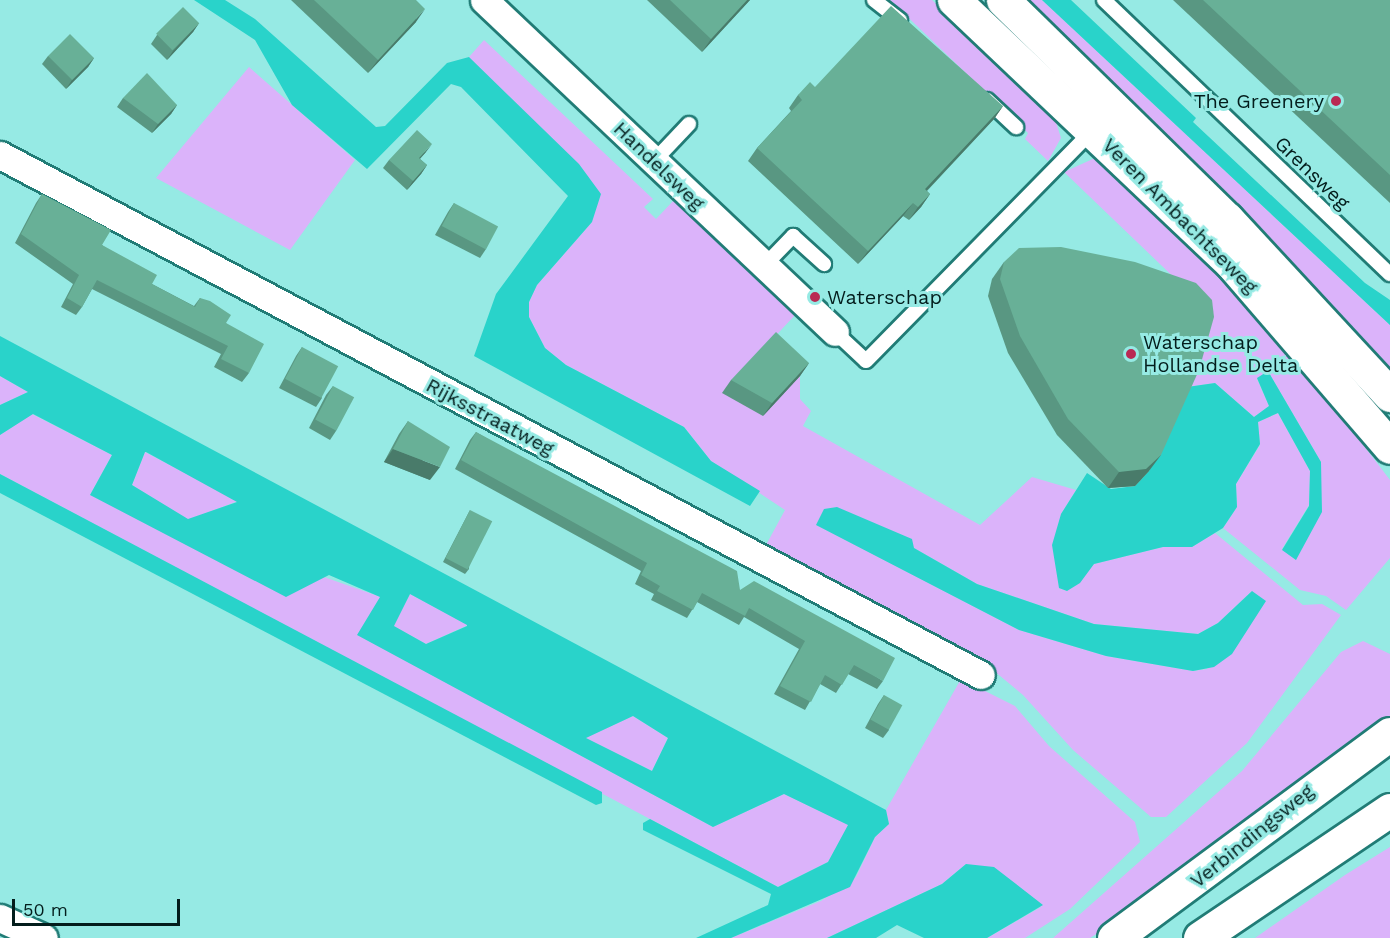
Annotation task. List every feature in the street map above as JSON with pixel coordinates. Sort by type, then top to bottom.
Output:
[{"type":"main road","name":"Veren Ambachtseweg","points":[[954,0],[1233,265],[1390,447]]},
{"type":"main road","name":"Veren Ambachtseweg","points":[[1003,0],[1115,107],[1390,395]]},
{"type":"main road","name":"Verbindingsweg","points":[[1113,938],[1390,734]]},
{"type":"main road","points":[[1200,938],[1390,810]]},
{"type":"street","name":"Handelsweg","points":[[484,0],[835,332]]},
{"type":"street","name":"Rijksstraatweg","points":[[0,155],[981,675]]},
{"type":"street","points":[[0,918],[44,938]]},
{"type":"lane","points":[[874,0],[913,32]]},
{"type":"lane","name":"Grensweg","points":[[1104,0],[1390,274]]},
{"type":"lane","points":[[973,87],[1016,127]]},
{"type":"lane","points":[[835,332],[866,361],[1115,107]]},
{"type":"lane","points":[[654,161],[689,124]]},
{"type":"lane","points":[[764,266],[793,236],[824,264]]},
{"type":"shaded area","points":[[890,0],[932,0],[1054,116],[1061,138],[1048,161],[1025,139],[1028,133]]},
{"type":"shaded area","points":[[1013,0],[1042,0],[1390,325],[1390,382]]},
{"type":"shaded area","points":[[484,40],[653,199],[644,207],[656,219],[675,199],[796,314],[767,345],[800,376],[800,399],[811,411],[803,426],[980,525],[1032,477],[1076,490],[1061,514],[1059,588],[1067,591],[1094,564],[1163,547],[1192,547],[1215,533],[1303,605],[1322,604],[1341,615],[1247,743],[1166,817],[1151,817],[1073,750],[1023,695],[971,652],[766,545],[785,510],[711,461],[684,427],[566,365],[545,348],[529,317],[529,302],[537,285],[592,222],[469,57]],"holes":[[[817,525],[914,548],[977,584],[1094,624],[1198,634],[1218,623],[1252,591],[1207,669],[1193,671],[1106,656],[1019,630]]]},
{"type":"shaded area","points":[[249,67],[355,160],[290,250],[156,178]]},
{"type":"shaded area","points":[[1095,158],[1107,162],[1210,262],[1306,370],[1390,480],[1390,558],[1346,610],[1326,596],[1300,590],[1223,528],[1237,507],[1236,484],[1260,445],[1258,422],[1278,413],[1310,471],[1309,505],[1282,549],[1296,560],[1321,462],[1268,371],[1257,379],[1269,406],[1254,417],[1215,383],[1187,387],[1186,289],[1064,172]]},
{"type":"shaded area","points":[[0,376],[28,392],[0,405]]},
{"type":"shaded area","points":[[32,414],[112,455],[90,495],[381,597],[358,635],[713,827],[784,794],[849,825],[828,862],[778,887],[0,474],[0,435]]},
{"type":"shaded area","points":[[145,452],[238,501],[188,520],[132,485]]},
{"type":"shaded area","points":[[410,594],[468,625],[426,644],[393,626]]},
{"type":"shaded area","points":[[1363,641],[1390,654],[1390,717],[1334,752],[1131,912],[1090,938],[1053,938],[1242,771],[1341,652]]},
{"type":"shaded area","points":[[961,679],[1015,706],[1049,746],[1135,822],[1140,842],[1070,909],[1025,938],[987,938],[1041,907],[966,864],[942,884],[827,938],[731,938],[821,901],[856,877],[875,837],[889,824],[886,810]]},
{"type":"shaded area","points":[[633,716],[668,738],[652,771],[585,738]]},
{"type":"shaded area","points":[[1390,847],[1390,938],[1255,938],[1345,875]]},
{"type":"water","points":[[194,0],[225,0],[255,19],[376,127],[385,126],[447,63],[469,57],[579,164],[601,194],[592,222],[537,285],[529,302],[529,317],[545,348],[566,365],[684,427],[711,461],[760,491],[750,506],[474,356],[496,294],[568,196],[461,87],[451,84],[367,169],[292,105],[255,40]]},
{"type":"water","points":[[1042,0],[1071,0],[1196,118],[1193,122],[1365,283],[1390,300],[1390,325]]},
{"type":"water","points":[[0,336],[886,810],[889,824],[875,837],[850,887],[731,938],[696,938],[768,905],[771,894],[643,830],[643,823],[650,819],[778,887],[828,862],[848,825],[784,794],[713,827],[357,635],[380,597],[329,575],[286,597],[90,495],[112,455],[33,414],[0,435],[0,405],[28,392],[0,376]],"holes":[[[146,452],[237,502],[188,519],[132,485]],[[410,594],[467,625],[426,644],[394,626]],[[633,716],[668,738],[652,771],[586,738]]]},
{"type":"water","points":[[1268,371],[1321,462],[1322,512],[1296,560],[1282,550],[1309,506],[1310,471],[1278,413],[1258,422],[1260,444],[1236,484],[1237,507],[1223,528],[1192,547],[1163,547],[1094,564],[1080,583],[1067,591],[1059,588],[1052,545],[1061,514],[1087,473],[1111,489],[1135,486],[1149,471],[1187,387],[1215,383],[1254,417],[1269,406],[1257,378]]},
{"type":"water","points":[[0,474],[602,792],[602,803],[596,805],[0,493]]},
{"type":"water","points":[[837,507],[912,539],[914,548],[977,584],[1094,624],[1198,634],[1218,623],[1252,591],[1266,601],[1232,654],[1214,667],[1193,671],[1106,656],[1019,630],[816,525],[824,509]]},
{"type":"water","points":[[966,864],[994,867],[1043,905],[987,938],[924,938],[897,925],[876,938],[827,938],[942,884]]},
{"type":"building","points":[[314,0],[416,0],[425,9],[378,60]]},
{"type":"building","points":[[670,0],[747,0],[711,39]]},
{"type":"building","name":"The Greenery","points":[[1203,0],[1390,0],[1390,175]]},
{"type":"building","points":[[891,6],[1003,106],[925,189],[930,194],[918,207],[913,203],[868,251],[757,148],[802,100],[798,95],[810,82],[815,87]]},
{"type":"building","points":[[183,7],[199,23],[172,50],[156,34]]},
{"type":"building","points":[[70,34],[94,58],[72,80],[48,56]]},
{"type":"building","points":[[147,73],[177,105],[158,124],[123,98]]},
{"type":"building","points":[[417,130],[432,144],[419,158],[427,165],[413,181],[389,160]]},
{"type":"building","points":[[42,194],[111,230],[102,245],[157,275],[152,284],[195,307],[200,298],[210,301],[231,315],[226,323],[264,344],[249,373],[221,359],[228,346],[97,280],[82,307],[67,298],[79,275],[21,234]]},
{"type":"building","points":[[454,203],[498,226],[486,249],[442,226]]},
{"type":"building","points":[[1061,247],[1135,262],[1196,283],[1212,300],[1214,317],[1199,370],[1161,455],[1146,469],[1119,472],[1068,419],[1020,336],[1000,279],[1004,262],[1019,248]]},
{"type":"building","points":[[776,332],[809,363],[772,403],[731,380]]},
{"type":"building","points":[[302,347],[338,366],[321,398],[285,379]]},
{"type":"building","points":[[333,386],[354,397],[336,431],[315,420]]},
{"type":"building","points":[[408,421],[450,447],[440,467],[393,449]]},
{"type":"building","points":[[476,432],[737,571],[740,590],[754,581],[895,658],[883,681],[854,665],[842,685],[825,675],[811,702],[780,686],[805,641],[749,608],[745,616],[702,593],[693,610],[657,591],[660,586],[641,575],[647,563],[461,460]]},
{"type":"building","points":[[470,510],[492,521],[468,569],[445,558]]},
{"type":"building","points":[[884,695],[902,705],[889,730],[870,719]]},
{"type":"place","name":"The Greenery","points":[[1336,101]]},
{"type":"place","name":"Waterschap","points":[[815,297]]},
{"type":"place","name":"Waterschap Hollandse Delta","points":[[1131,354]]}]
